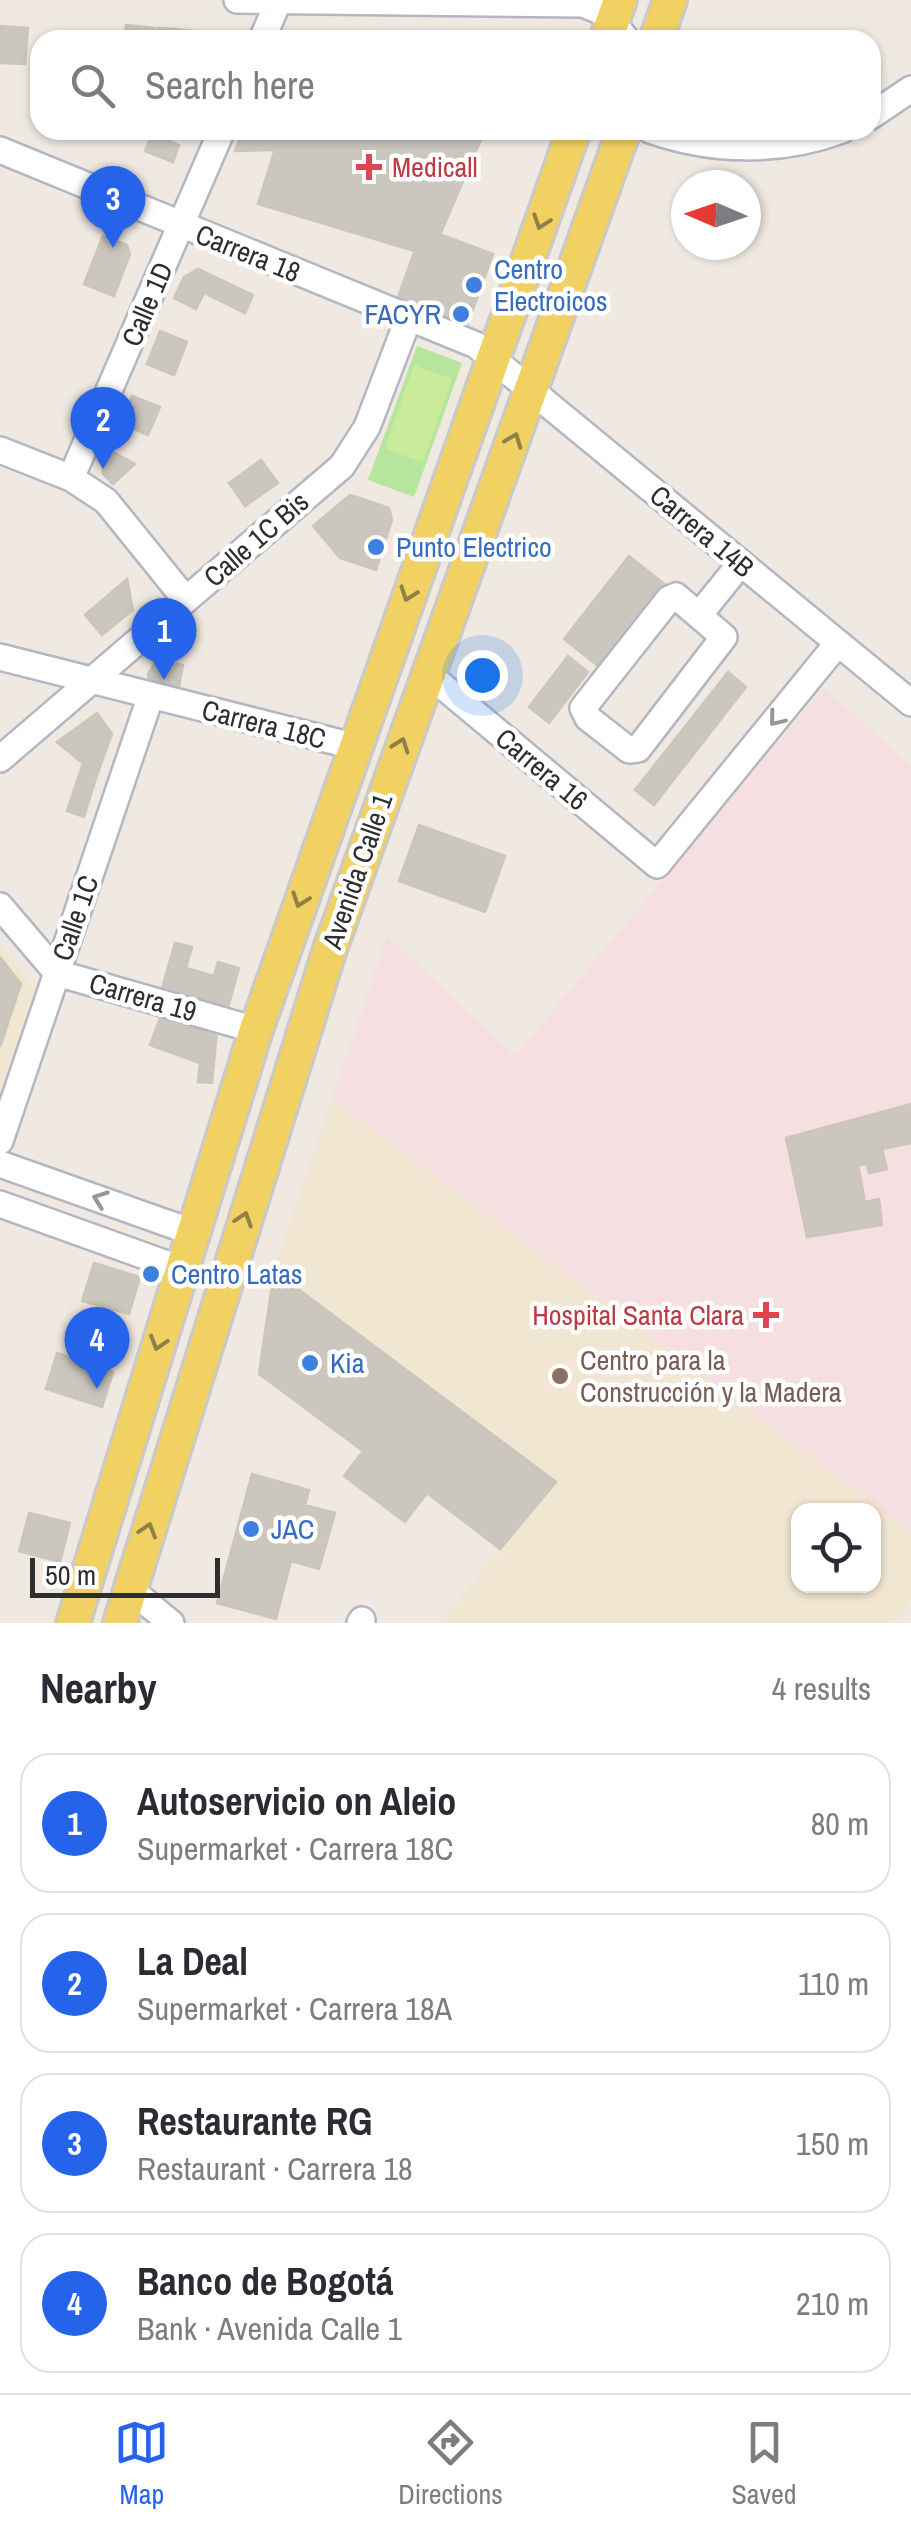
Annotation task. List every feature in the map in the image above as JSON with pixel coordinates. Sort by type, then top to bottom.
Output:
[{"type":"main road","points":[[660,30],[670,0]]},
{"type":"main road","name":"Avenida Calle 1","points":[[72,1623],[256,1030],[353,746],[570,140]]},
{"type":"main road","name":"Avenida Calle 1","points":[[120,1623],[329,952],[620,140]]},
{"type":"street","points":[[237,0],[583,4],[616,25]]},
{"type":"street","points":[[266,30],[278,2]]},
{"type":"street","points":[[881,109],[911,89]]},
{"type":"street","name":"Calle 1D","points":[[71,478],[218,140]]},
{"type":"street","points":[[679,140],[737,148],[814,140]]},
{"type":"street","name":"Carrera 18","points":[[0,150],[409,317],[473,344],[494,358]]},
{"type":"street","name":"Calle 1C Bis","points":[[0,759],[349,457],[376,406],[409,317]]},
{"type":"street","name":"Carrera 14B","points":[[494,358],[911,703]]},
{"type":"street","points":[[0,450],[71,478],[106,501],[186,600]]},
{"type":"street","points":[[699,614],[741,563]]},
{"type":"street","points":[[671,597],[699,614],[721,632],[723,640],[638,749],[629,750],[588,718],[584,708],[671,597]]},
{"type":"street","name":"Carrera 16","points":[[427,674],[657,865],[838,644]]},
{"type":"street","name":"Carrera 18C","points":[[0,657],[353,746]]},
{"type":"street","name":"Calle 1C","points":[[0,1141],[150,695]]},
{"type":"street","name":"Carrera 19","points":[[0,906],[57,972],[256,1030]]},
{"type":"street","points":[[0,1164],[192,1232]]},
{"type":"street","points":[[0,1204],[180,1269]]},
{"type":"street","points":[[130,1589],[172,1623]]},
{"type":"shaded area","name":"Hospital Santa Clara","points":[[824,688],[911,766],[911,1531],[881,1509],[881,1503],[873,1503],[332,1099],[387,936],[515,1056]]},
{"type":"shaded area","points":[[0,945],[37,991],[0,1088]]},
{"type":"shaded area","name":"Centro para la Construcción y la Madera","points":[[332,1099],[873,1503],[791,1503],[791,1593],[881,1593],[881,1509],[911,1531],[911,1602],[892,1623],[439,1623],[556,1482],[274,1271]]},
{"type":"green space","points":[[417,346],[462,363],[414,497],[368,480]]},
{"type":"green space","points":[[414,365],[452,379],[423,462],[385,449]]},
{"type":"building","points":[[126,25],[155,28],[155,30],[126,30]]},
{"type":"building","points":[[0,26],[28,28],[25,64],[0,63]]},
{"type":"building","points":[[150,140],[179,145],[173,162],[145,151]]},
{"type":"building","points":[[239,140],[277,140],[273,150],[235,151]]},
{"type":"building","name":"Medicall","points":[[278,140],[481,140],[431,256],[258,204]]},
{"type":"building","points":[[423,228],[493,254],[467,326],[397,300]]},
{"type":"building","points":[[103,236],[127,245],[130,254],[114,296],[84,284]]},
{"type":"building","points":[[198,269],[253,295],[245,313],[204,293],[196,309],[174,298],[184,277]]},
{"type":"building","points":[[160,331],[187,342],[174,375],[147,364]]},
{"type":"building","points":[[132,396],[160,407],[148,435],[121,423]]},
{"type":"building","points":[[109,450],[135,464],[113,484],[103,474],[102,462]]},
{"type":"building","points":[[261,460],[278,483],[245,506],[229,483]]},
{"type":"building","points":[[350,495],[389,508],[392,520],[376,570],[340,558],[313,526]]},
{"type":"building","points":[[629,556],[668,587],[603,670],[564,639]]},
{"type":"building","points":[[127,579],[133,610],[102,635],[85,615]]},
{"type":"building","points":[[568,656],[588,672],[549,723],[529,707]]},
{"type":"building","points":[[157,660],[183,665],[178,692],[150,686],[148,674]]},
{"type":"building","points":[[728,672],[746,687],[654,805],[635,790]]},
{"type":"building","points":[[97,713],[112,734],[97,775],[57,742]]},
{"type":"building","points":[[83,763],[97,775],[84,817],[67,811]]},
{"type":"building","points":[[419,825],[505,856],[485,912],[399,881]]},
{"type":"building","points":[[175,943],[192,947],[186,968],[214,976],[218,962],[239,968],[227,1011],[161,992]]},
{"type":"building","points":[[0,957],[21,984],[0,1047]]},
{"type":"building","points":[[163,1010],[217,1030],[212,1083],[198,1082],[200,1063],[150,1045]]},
{"type":"building","points":[[911,1104],[911,1143],[882,1149],[887,1169],[869,1173],[867,1164],[858,1165],[865,1202],[879,1199],[882,1225],[807,1237],[786,1138]]},
{"type":"building","points":[[94,1263],[140,1277],[129,1314],[82,1301]]},
{"type":"building","points":[[274,1271],[556,1482],[500,1549],[427,1493],[405,1522],[344,1476],[363,1451],[259,1374]]},
{"type":"building","points":[[57,1353],[113,1372],[102,1407],[46,1389]]},
{"type":"building","points":[[252,1474],[309,1490],[305,1505],[335,1513],[319,1569],[291,1561],[276,1619],[217,1603]]},
{"type":"building","points":[[29,1513],[70,1523],[60,1562],[19,1551]]},
{"type":"place","name":"Medicall","points":[[369,167]]},
{"type":"place","name":"Restaurante RG","points":[[113,248]]},
{"type":"place","name":"Centro Electroicos","points":[[474,285]]},
{"type":"place","name":"FACYR","points":[[461,314]]},
{"type":"place","name":"La Deal","points":[[103,469]]},
{"type":"place","name":"Punto Electrico","points":[[376,547]]},
{"type":"place","name":"Autoservicio on Aleio","points":[[164,680]]},
{"type":"place","name":"Centro Latas","points":[[151,1274]]},
{"type":"place","name":"Hospital Santa Clara","points":[[766,1315]]},
{"type":"place","name":"Kia","points":[[310,1363]]},
{"type":"place","name":"Centro para la Construcción y la Madera","points":[[560,1376]]},
{"type":"place","name":"Banco de Bogotá","points":[[97,1389]]},
{"type":"place","name":"JAC","points":[[251,1529]]}]
